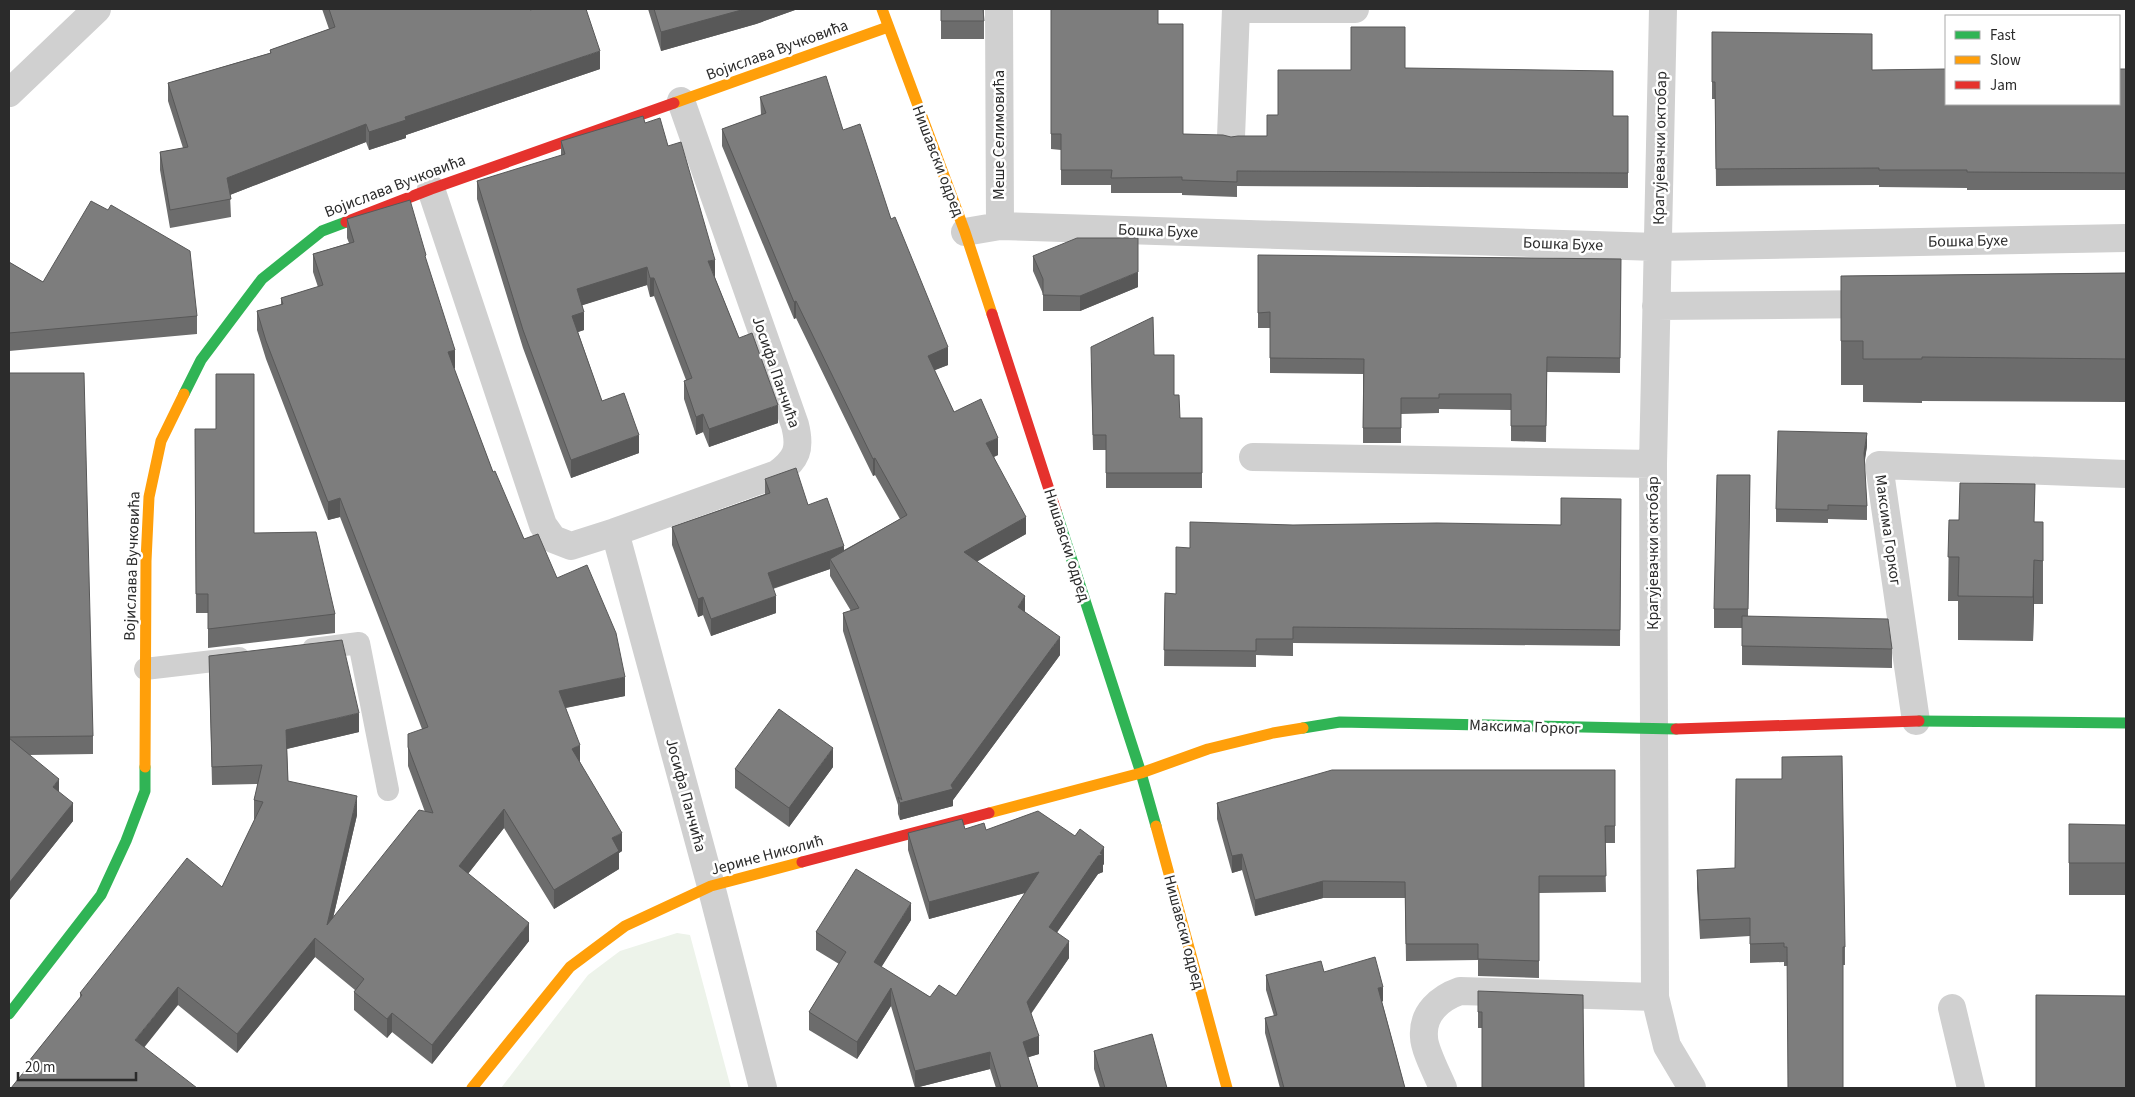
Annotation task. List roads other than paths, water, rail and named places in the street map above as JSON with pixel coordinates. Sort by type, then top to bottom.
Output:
[{"type":"street","points":[[9,93],[96,9]]},
{"type":"street","name":"Нишавски одред","points":[[882,9],[965,232],[1141,773],[1227,1088]]},
{"type":"street","name":"Меше Селимовића","points":[[998,9],[1000,226]]},
{"type":"street","points":[[1230,137],[1236,9],[1355,9]]},
{"type":"street","name":"Крагујевачки октобар","points":[[1663,9],[1653,464],[1655,997],[1667,1046],[1692,1088]]},
{"type":"street","name":"Војислава Вучковића","points":[[9,1014],[102,895],[126,841],[145,791],[146,562],[149,497],[161,441],[201,360],[262,279],[322,231],[431,189],[888,28]]},
{"type":"street","name":"Јосифа Панчића","points":[[431,189],[543,525],[553,539],[571,546],[615,532],[777,474],[790,462],[799,446],[795,425],[681,101]]},
{"type":"street","points":[[965,232],[1000,226]]},
{"type":"street","name":"Бошка Бухе","points":[[1000,226],[1658,247],[2126,238]]},
{"type":"street","points":[[1656,306],[1906,303]]},
{"type":"street","points":[[1253,457],[1653,464]]},
{"type":"street","name":"Максима Горког","points":[[1916,721],[1879,465],[2126,474]]},
{"type":"street","name":"Јосифа Панчића","points":[[615,532],[711,886],[762,1088]]},
{"type":"street","name":"Максима Горког","points":[[1141,773],[1208,749],[1273,733],[1340,722],[1653,730],[1916,721],[2126,723]]},
{"type":"street","name":"Јерине Николић","points":[[472,1088],[570,967],[625,926],[711,886],[1141,773]]},
{"type":"street","points":[[1443,1088],[1424,1038],[1430,1012],[1441,1000],[1450,995],[1460,991],[1655,997]]},
{"type":"street","points":[[1952,1008],[1971,1088]]},
{"type":"lane","points":[[291,651],[359,643],[388,790]]},
{"type":"lane","points":[[145,669],[262,655]]}]
